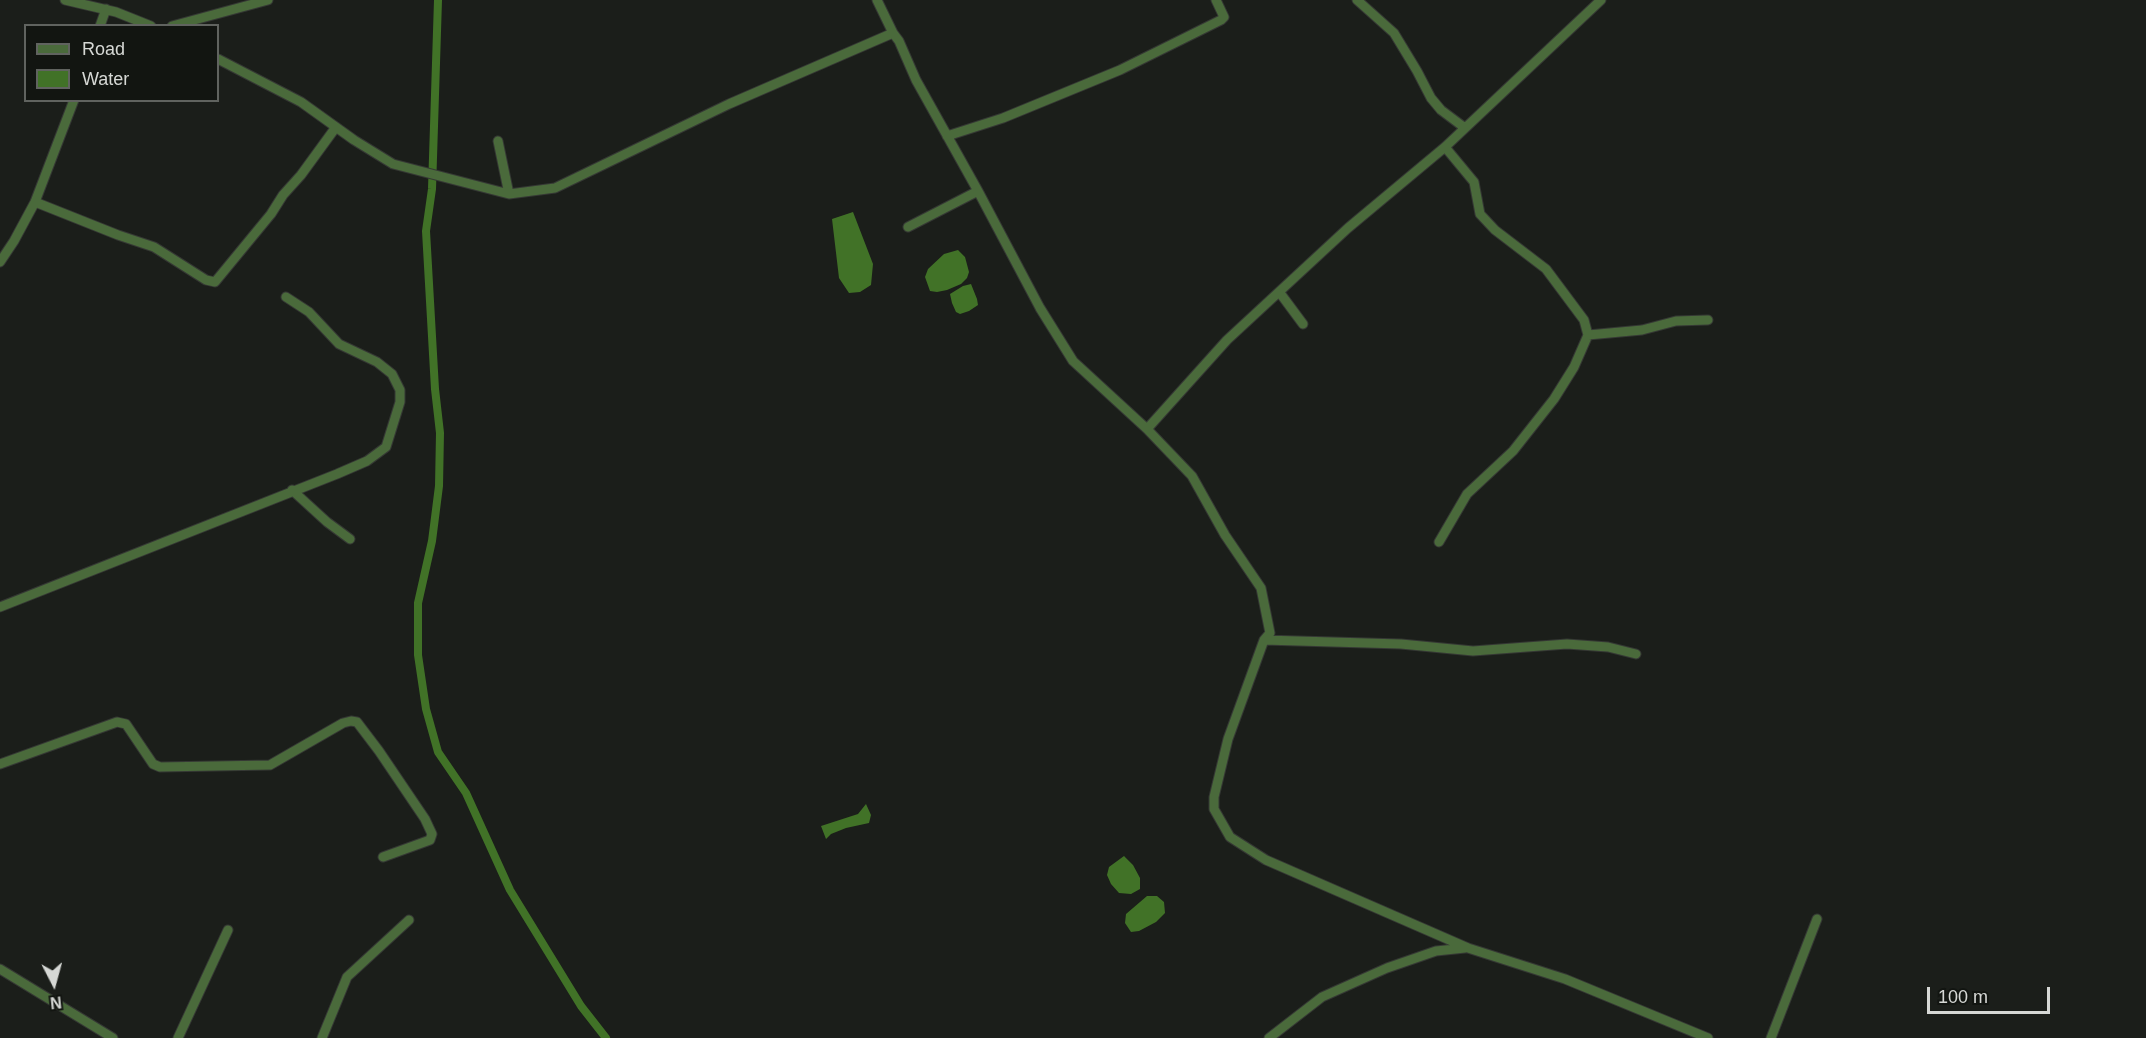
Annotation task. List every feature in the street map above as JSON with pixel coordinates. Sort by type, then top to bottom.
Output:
[{"type":"street","points":[[65,0],[111,10],[147,24]]},
{"type":"street","points":[[95,0],[111,10]]},
{"type":"street","points":[[179,24],[268,0]]},
{"type":"street","points":[[877,0],[899,41],[916,80],[1040,308],[1073,361],[1147,429],[1192,476],[1225,535],[1261,588],[1270,633],[1264,640],[1228,739],[1214,797],[1214,809],[1230,837],[1266,860],[1468,948],[1565,979],[1708,1038]]},
{"type":"street","points":[[947,136],[1003,118],[1120,70],[1221,20],[1224,17],[1216,0]]},
{"type":"street","points":[[1358,0],[1394,33],[1418,71],[1431,98],[1441,110],[1465,128]]},
{"type":"street","points":[[1147,429],[1227,340],[1280,293],[1347,228],[1445,147],[1601,0]]},
{"type":"street","points":[[101,24],[111,10]]},
{"type":"street","points":[[219,60],[301,102],[393,164],[509,194],[555,188],[729,104],[893,33]]},
{"type":"street","points":[[0,262],[35,202],[73,102]]},
{"type":"street","points":[[35,202],[154,247],[206,280],[215,282],[271,214],[336,127]]},
{"type":"street","points":[[498,141],[509,194]]},
{"type":"street","points":[[1439,542],[1467,494],[1513,451],[1554,399],[1574,367],[1588,334],[1584,320],[1546,270],[1495,230],[1480,214],[1474,182],[1445,147]]},
{"type":"street","points":[[908,227],[978,191]]},
{"type":"street","points":[[1280,293],[1304,324]]},
{"type":"street","points":[[1,604],[188,534],[292,490],[337,474],[378,454],[386,447],[400,402],[400,390],[392,374],[378,362],[339,344],[309,312],[286,297]]},
{"type":"street","points":[[1588,334],[1642,330],[1676,321],[1708,320]]},
{"type":"street","points":[[292,490],[327,522],[351,539]]},
{"type":"street","points":[[1264,640],[1401,644],[1473,651],[1567,644],[1608,646],[1636,654]]},
{"type":"street","points":[[0,764],[117,722],[126,724],[153,764],[160,767],[270,765],[343,723],[357,722],[380,751],[425,819],[432,834],[430,840],[383,857]]},
{"type":"street","points":[[1771,1038],[1817,919]]},
{"type":"street","points":[[322,1038],[347,977],[409,920]]},
{"type":"street","points":[[178,1038],[228,930]]},
{"type":"street","points":[[1269,1038],[1322,997],[1387,968],[1436,951],[1468,948]]},
{"type":"street","points":[[0,969],[113,1038]]},
{"type":"water","points":[[853,212],[873,264],[871,285],[860,292],[849,293],[839,278],[832,219]]},
{"type":"water","points":[[958,250],[965,257],[969,272],[967,278],[961,284],[947,290],[930,291],[925,277],[928,269],[944,254]]},
{"type":"water","points":[[971,284],[978,305],[960,314],[956,312],[950,294]]},
{"type":"water","points":[[866,804],[871,815],[869,823],[846,828],[831,834],[826,839],[821,826],[858,814]]},
{"type":"water","points":[[1124,856],[1133,865],[1140,878],[1140,889],[1131,894],[1119,893],[1107,875],[1109,867]]},
{"type":"water","points":[[1147,896],[1157,896],[1164,902],[1165,913],[1156,922],[1139,931],[1131,932],[1125,923],[1126,914]]},
{"type":"waterway","points":[[438,0],[432,189],[426,231],[435,389],[440,433],[439,486],[432,541],[418,603],[418,655],[426,709],[438,752],[466,793],[510,890],[581,1006],[606,1038]]}]
